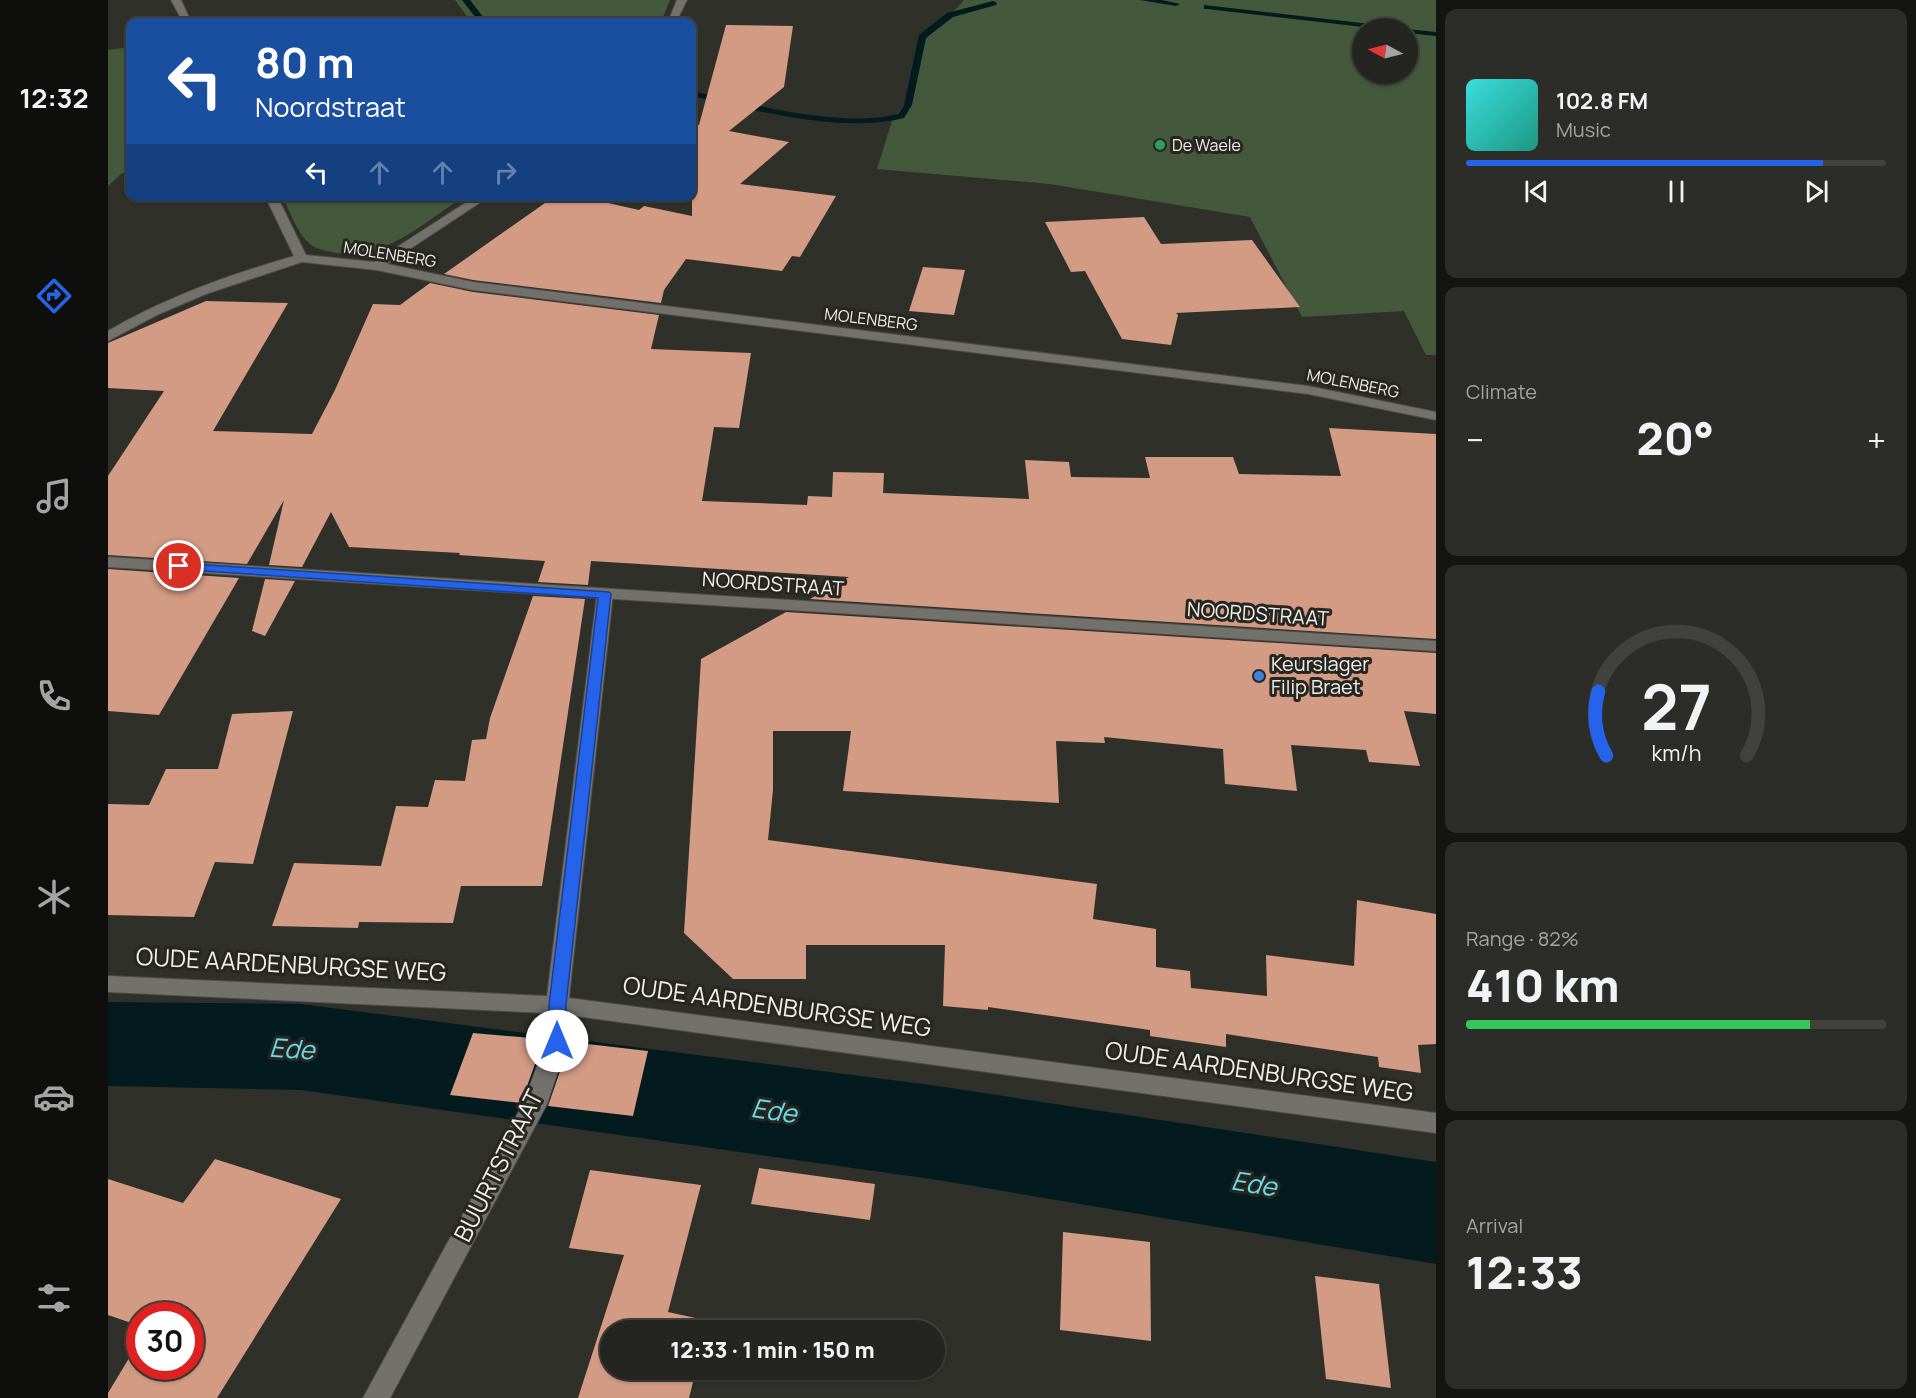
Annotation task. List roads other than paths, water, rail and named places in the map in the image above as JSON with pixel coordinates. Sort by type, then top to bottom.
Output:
[{"type":"street","points":[[176,0],[185,18]]},
{"type":"street","points":[[674,18],[682,0]]},
{"type":"street","points":[[108,337],[171,305],[248,273],[301,258],[273,201]]},
{"type":"street","points":[[376,266],[477,201]]},
{"type":"street","name":"MOLENBERG","points":[[301,258],[376,266],[473,286],[1308,390],[1436,416]]},
{"type":"street","name":"NOORDSTRAAT","points":[[108,562],[1436,646]]},
{"type":"street","name":"BUURTSTRAAT","points":[[376,1398],[535,1104],[557,1041],[557,1005],[605,594]]},
{"type":"street","name":"OUDE AARDENBURGSE WEG","points":[[108,984],[557,1005],[1436,1124]]},
{"type":"waterway","points":[[466,0],[480,18]]},
{"type":"waterway","points":[[1144,0],[1176,4]]},
{"type":"waterway","points":[[696,95],[831,119],[884,120],[901,116],[908,105],[922,37],[950,15],[993,3]]},
{"type":"waterway","points":[[1207,7],[1352,24]]},
{"type":"waterway","points":[[1418,32],[1436,34]]},
{"type":"waterway","name":"Ede","points":[[108,1044],[301,1047],[938,1133],[1436,1213]]},
{"type":"place","name":"De Waele","points":[[1160,145]]},
{"type":"place","name":"Keurslager Filip Braet","points":[[1259,676]]}]
